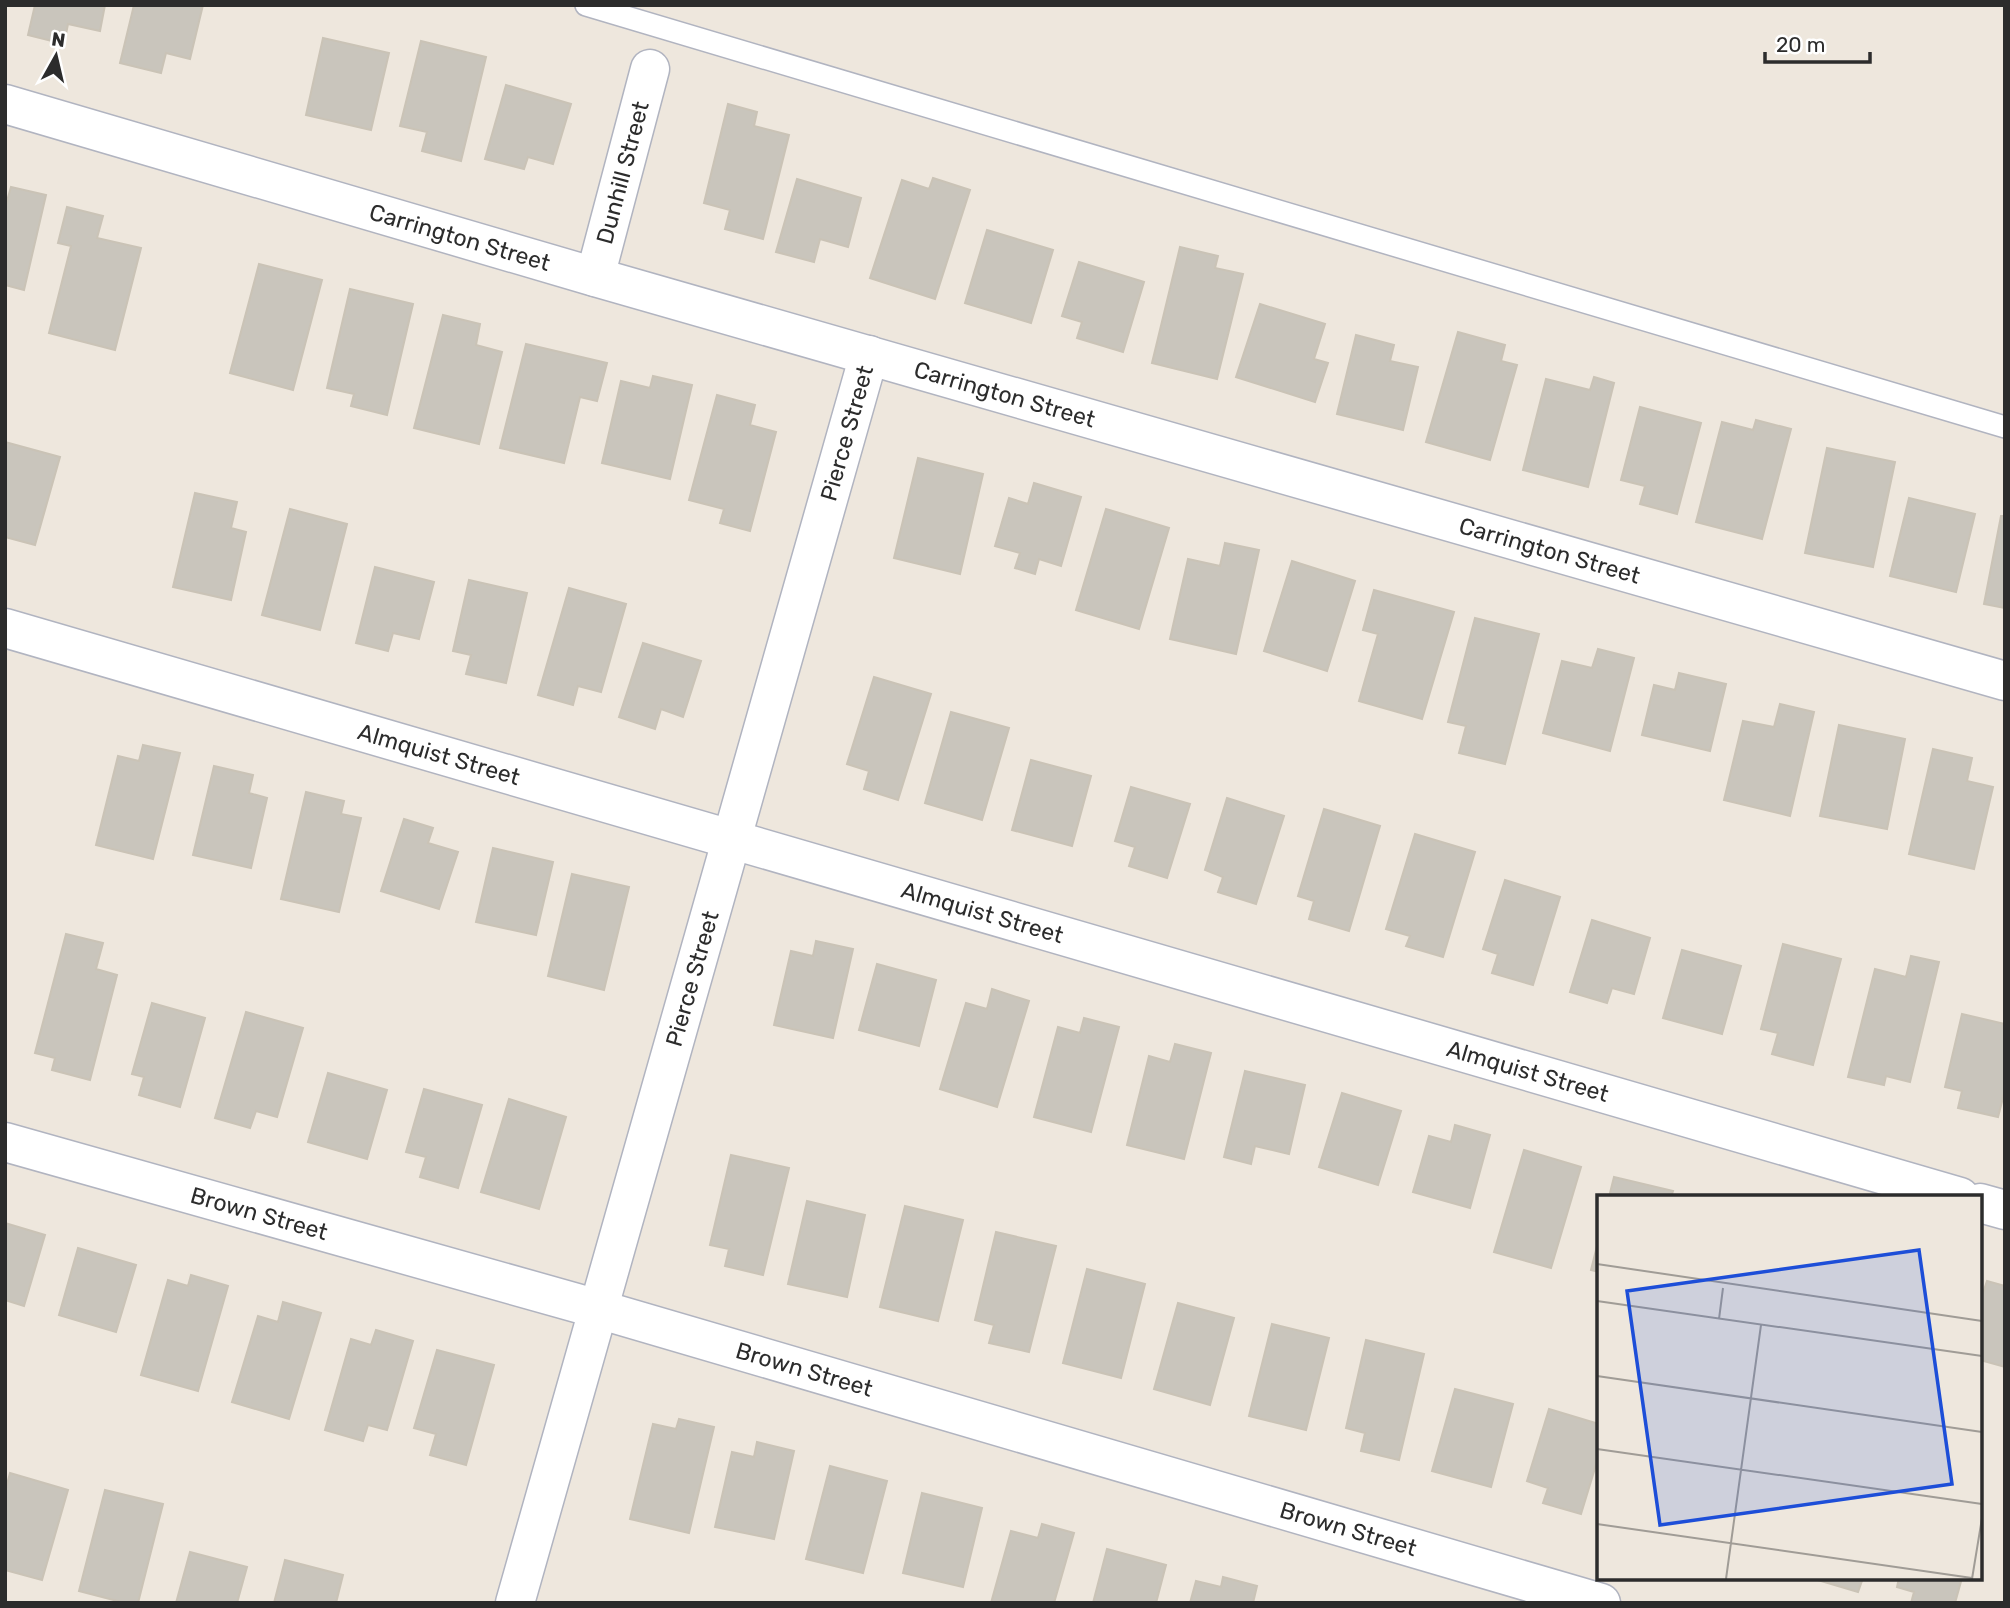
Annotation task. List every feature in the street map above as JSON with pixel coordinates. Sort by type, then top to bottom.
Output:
[{"type":"street","name":"Dunhill Street","points":[[595,277],[650,69]]},
{"type":"street","name":"Carrington Street","points":[[5,104],[595,277],[2005,681]]},
{"type":"street","name":"Pierce Street","points":[[515,1603],[869,355]]},
{"type":"street","name":"Almquist Street","points":[[5,628],[1953,1195]]},
{"type":"street","name":"Brown Street","points":[[5,1142],[598,1310],[1601,1603]]},
{"type":"street","points":[[1982,1204],[2005,1210]]},
{"type":"lane","points":[[586,5],[2005,427]]},
{"type":"building","points":[[35,5],[105,5],[100,31],[68,24],[64,44],[28,35]]},
{"type":"building","points":[[134,5],[203,5],[190,59],[166,53],[161,73],[120,63]]},
{"type":"building","points":[[323,38],[389,53],[371,130],[306,115]]},
{"type":"building","points":[[421,41],[486,57],[461,161],[422,151],[427,132],[400,126]]},
{"type":"building","points":[[506,85],[571,104],[553,164],[528,157],[524,169],[485,159]]},
{"type":"building","points":[[728,104],[757,112],[754,126],[789,135],[763,239],[725,229],[730,210],[704,203]]},
{"type":"building","points":[[933,178],[970,190],[935,299],[870,278],[902,180],[929,189]]},
{"type":"building","points":[[797,179],[861,198],[848,247],[820,239],[814,262],[776,252]]},
{"type":"building","points":[[11,187],[46,195],[24,290],[5,285],[5,208]]},
{"type":"building","points":[[67,207],[103,216],[97,238],[141,248],[115,350],[49,333],[71,246],[58,243]]},
{"type":"building","points":[[987,230],[1053,250],[1031,323],[965,303]]},
{"type":"building","points":[[1180,247],[1218,256],[1215,268],[1243,274],[1217,379],[1152,363]]},
{"type":"building","points":[[1079,262],[1144,282],[1123,352],[1077,338],[1082,322],[1062,316]]},
{"type":"building","points":[[259,264],[322,280],[293,390],[230,373]]},
{"type":"building","points":[[350,289],[413,304],[387,415],[351,406],[354,394],[327,388]]},
{"type":"building","points":[[1260,304],[1325,324],[1314,359],[1328,363],[1315,402],[1236,377]]},
{"type":"building","points":[[443,315],[480,324],[476,345],[502,352],[479,444],[414,428]]},
{"type":"building","points":[[1458,332],[1505,345],[1501,361],[1517,365],[1490,460],[1426,442]]},
{"type":"building","points":[[1356,335],[1394,345],[1390,361],[1418,367],[1403,430],[1337,414]]},
{"type":"building","points":[[526,344],[607,363],[597,401],[580,397],[564,463],[500,448]]},
{"type":"building","points":[[653,376],[692,385],[670,479],[602,463],[621,381],[650,388]]},
{"type":"building","points":[[1594,377],[1614,383],[1588,487],[1523,470],[1546,379],[1590,390]]},
{"type":"building","points":[[717,395],[755,405],[750,425],[776,432],[750,531],[720,523],[724,509],[689,500]]},
{"type":"building","points":[[1640,407],[1701,423],[1677,514],[1640,504],[1645,486],[1621,480]]},
{"type":"building","points":[[1756,420],[1791,429],[1762,539],[1696,522],[1722,422],[1753,430]]},
{"type":"building","points":[[5,442],[60,457],[35,545],[5,537]]},
{"type":"building","points":[[1827,448],[1895,462],[1873,567],[1805,553]]},
{"type":"building","points":[[918,458],[983,474],[960,574],[894,558]]},
{"type":"building","points":[[1034,483],[1081,497],[1061,566],[1039,559],[1035,574],[1015,568],[1020,553],[995,546],[1009,498],[1028,504]]},
{"type":"building","points":[[195,493],[237,502],[231,528],[246,532],[231,600],[173,587]]},
{"type":"building","points":[[1909,498],[1975,514],[1956,592],[1890,576]]},
{"type":"building","points":[[290,509],[347,524],[320,630],[262,615]]},
{"type":"building","points":[[1106,509],[1169,528],[1139,629],[1076,610]]},
{"type":"building","points":[[2001,516],[2005,516],[2005,608],[1984,604]]},
{"type":"building","points":[[1225,543],[1259,550],[1236,654],[1170,639],[1188,559],[1220,566]]},
{"type":"building","points":[[1292,561],[1355,581],[1327,671],[1264,651]]},
{"type":"building","points":[[375,567],[434,582],[419,639],[393,633],[388,651],[356,643]]},
{"type":"building","points":[[469,580],[527,593],[506,683],[466,674],[471,655],[453,651]]},
{"type":"building","points":[[569,588],[626,604],[601,692],[578,686],[573,705],[538,695]]},
{"type":"building","points":[[1374,590],[1454,612],[1422,719],[1359,701],[1378,634],[1363,630]]},
{"type":"building","points":[[1475,618],[1539,634],[1505,764],[1459,753],[1466,726],[1448,722]]},
{"type":"building","points":[[643,643],[701,661],[683,717],[661,709],[655,729],[619,717]]},
{"type":"building","points":[[1598,649],[1634,658],[1610,751],[1543,733],[1562,661],[1592,668]]},
{"type":"building","points":[[1679,673],[1726,684],[1710,751],[1642,735],[1654,685],[1675,690]]},
{"type":"building","points":[[874,677],[931,694],[898,800],[864,789],[869,771],[847,764]]},
{"type":"building","points":[[1780,704],[1814,712],[1790,816],[1724,800],[1743,721],[1774,727]]},
{"type":"building","points":[[951,712],[1009,728],[982,820],[925,803]]},
{"type":"building","points":[[1839,725],[1905,739],[1887,829],[1820,816]]},
{"type":"building","points":[[143,745],[180,753],[153,859],[96,845],[118,756],[139,761]]},
{"type":"building","points":[[1933,749],[1972,758],[1967,781],[1993,787],[1974,869],[1909,854]]},
{"type":"building","points":[[1031,760],[1091,776],[1072,846],[1012,830]]},
{"type":"building","points":[[214,766],[253,775],[249,793],[267,798],[251,868],[193,855]]},
{"type":"building","points":[[1131,787],[1190,804],[1167,878],[1129,866],[1135,847],[1115,841]]},
{"type":"building","points":[[306,792],[344,801],[341,814],[361,818],[339,912],[281,899]]},
{"type":"building","points":[[1227,798],[1284,816],[1256,904],[1218,892],[1223,877],[1205,870]]},
{"type":"building","points":[[1324,809],[1380,826],[1349,931],[1309,919],[1314,901],[1298,896]]},
{"type":"building","points":[[404,819],[433,828],[428,843],[458,852],[439,909],[381,891]]},
{"type":"building","points":[[1415,834],[1475,852],[1443,957],[1406,946],[1410,936],[1386,929]]},
{"type":"building","points":[[493,848],[553,862],[536,935],[476,922]]},
{"type":"building","points":[[572,874],[629,887],[604,990],[548,976]]},
{"type":"building","points":[[1505,880],[1560,897],[1533,985],[1492,973],[1498,954],[1483,949]]},
{"type":"building","points":[[1592,920],[1650,938],[1634,994],[1612,988],[1607,1003],[1570,992]]},
{"type":"building","points":[[66,934],[103,943],[96,969],[117,975],[90,1080],[52,1070],[55,1058],[35,1053]]},
{"type":"building","points":[[816,941],[853,949],[833,1038],[774,1025],[791,951],[813,956]]},
{"type":"building","points":[[1783,944],[1841,959],[1813,1065],[1772,1054],[1778,1033],[1761,1029]]},
{"type":"building","points":[[1682,950],[1741,966],[1722,1034],[1663,1018]]},
{"type":"building","points":[[1911,956],[1939,962],[1910,1082],[1886,1076],[1884,1085],[1848,1077],[1875,969],[1906,977]]},
{"type":"building","points":[[877,964],[936,980],[919,1046],[859,1030]]},
{"type":"building","points":[[992,989],[1029,1001],[997,1107],[940,1089],[966,1003],[987,1009]]},
{"type":"building","points":[[152,1003],[205,1018],[180,1107],[139,1095],[144,1077],[132,1074]]},
{"type":"building","points":[[246,1012],[303,1028],[277,1117],[256,1111],[250,1128],[215,1118]]},
{"type":"building","points":[[1962,1014],[2005,1024],[2005,1090],[1998,1117],[1958,1108],[1962,1091],[1945,1087]]},
{"type":"building","points":[[1084,1018],[1119,1027],[1091,1132],[1034,1117],[1058,1027],[1080,1033]]},
{"type":"building","points":[[1175,1044],[1211,1053],[1184,1159],[1127,1145],[1149,1056],[1170,1062]]},
{"type":"building","points":[[1245,1071],[1305,1085],[1289,1154],[1255,1146],[1251,1164],[1224,1157]]},
{"type":"building","points":[[328,1073],[387,1090],[367,1159],[308,1142]]},
{"type":"building","points":[[424,1089],[482,1105],[458,1188],[420,1177],[426,1157],[406,1152]]},
{"type":"building","points":[[1342,1093],[1401,1111],[1378,1185],[1319,1167]]},
{"type":"building","points":[[509,1099],[566,1117],[539,1209],[481,1192]]},
{"type":"building","points":[[1455,1125],[1490,1135],[1470,1208],[1413,1192],[1429,1136],[1451,1142]]},
{"type":"building","points":[[1524,1150],[1581,1167],[1551,1268],[1494,1252]]},
{"type":"building","points":[[731,1155],[789,1168],[763,1275],[725,1266],[729,1249],[710,1245]]},
{"type":"building","points":[[1614,1177],[1673,1191],[1672,1195],[1610,1195]]},
{"type":"building","points":[[807,1201],[865,1215],[847,1297],[788,1284]]},
{"type":"building","points":[[905,1206],[963,1220],[938,1321],[880,1307]]},
{"type":"building","points":[[5,1223],[45,1235],[24,1306],[5,1300]]},
{"type":"building","points":[[996,1232],[1056,1246],[1029,1352],[989,1343],[994,1325],[975,1320]]},
{"type":"building","points":[[1597,1246],[1597,1272],[1591,1270]]},
{"type":"building","points":[[78,1248],[136,1265],[116,1332],[59,1315]]},
{"type":"building","points":[[1087,1269],[1145,1284],[1121,1378],[1063,1363]]},
{"type":"building","points":[[191,1275],[228,1286],[198,1391],[141,1375],[168,1280],[188,1286]]},
{"type":"building","points":[[1987,1281],[2005,1286],[2005,1367],[1982,1361],[1982,1296]]},
{"type":"building","points":[[283,1302],[321,1313],[289,1419],[232,1402],[258,1316],[278,1322]]},
{"type":"building","points":[[1178,1303],[1234,1318],[1210,1405],[1154,1389]]},
{"type":"building","points":[[1272,1324],[1329,1338],[1306,1430],[1249,1416]]},
{"type":"building","points":[[376,1330],[413,1341],[387,1430],[368,1425],[363,1441],[325,1430],[351,1339],[371,1345]]},
{"type":"building","points":[[1366,1340],[1424,1354],[1399,1460],[1361,1451],[1365,1433],[1346,1428]]},
{"type":"building","points":[[437,1350],[494,1365],[466,1465],[430,1455],[436,1434],[414,1428]]},
{"type":"building","points":[[1455,1389],[1513,1404],[1491,1487],[1432,1471]]},
{"type":"building","points":[[1549,1409],[1597,1423],[1597,1462],[1581,1514],[1543,1503],[1548,1488],[1527,1481]]},
{"type":"building","points":[[679,1419],[714,1427],[689,1533],[630,1519],[653,1424],[676,1429]]},
{"type":"building","points":[[757,1442],[794,1451],[774,1539],[715,1527],[732,1452],[754,1457]]},
{"type":"building","points":[[830,1466],[887,1481],[863,1573],[806,1559]]},
{"type":"building","points":[[10,1473],[68,1490],[42,1580],[5,1570],[5,1492]]},
{"type":"building","points":[[105,1490],[163,1504],[138,1603],[125,1603],[79,1591]]},
{"type":"building","points":[[922,1493],[982,1508],[963,1587],[903,1573]]},
{"type":"building","points":[[1042,1524],[1074,1533],[1054,1603],[991,1603],[1011,1531],[1038,1538]]},
{"type":"building","points":[[1107,1549],[1166,1565],[1156,1603],[1093,1603]]},
{"type":"building","points":[[190,1552],[247,1567],[237,1603],[176,1603]]},
{"type":"building","points":[[285,1560],[343,1575],[336,1603],[274,1603]]},
{"type":"building","points":[[1223,1577],[1257,1586],[1253,1603],[1190,1603],[1196,1581],[1221,1587]]},
{"type":"building","points":[[1818,1580],[1862,1580],[1858,1592]]},
{"type":"building","points":[[1899,1580],[1961,1580],[1955,1603],[1911,1603],[1914,1592],[1897,1587]]}]
